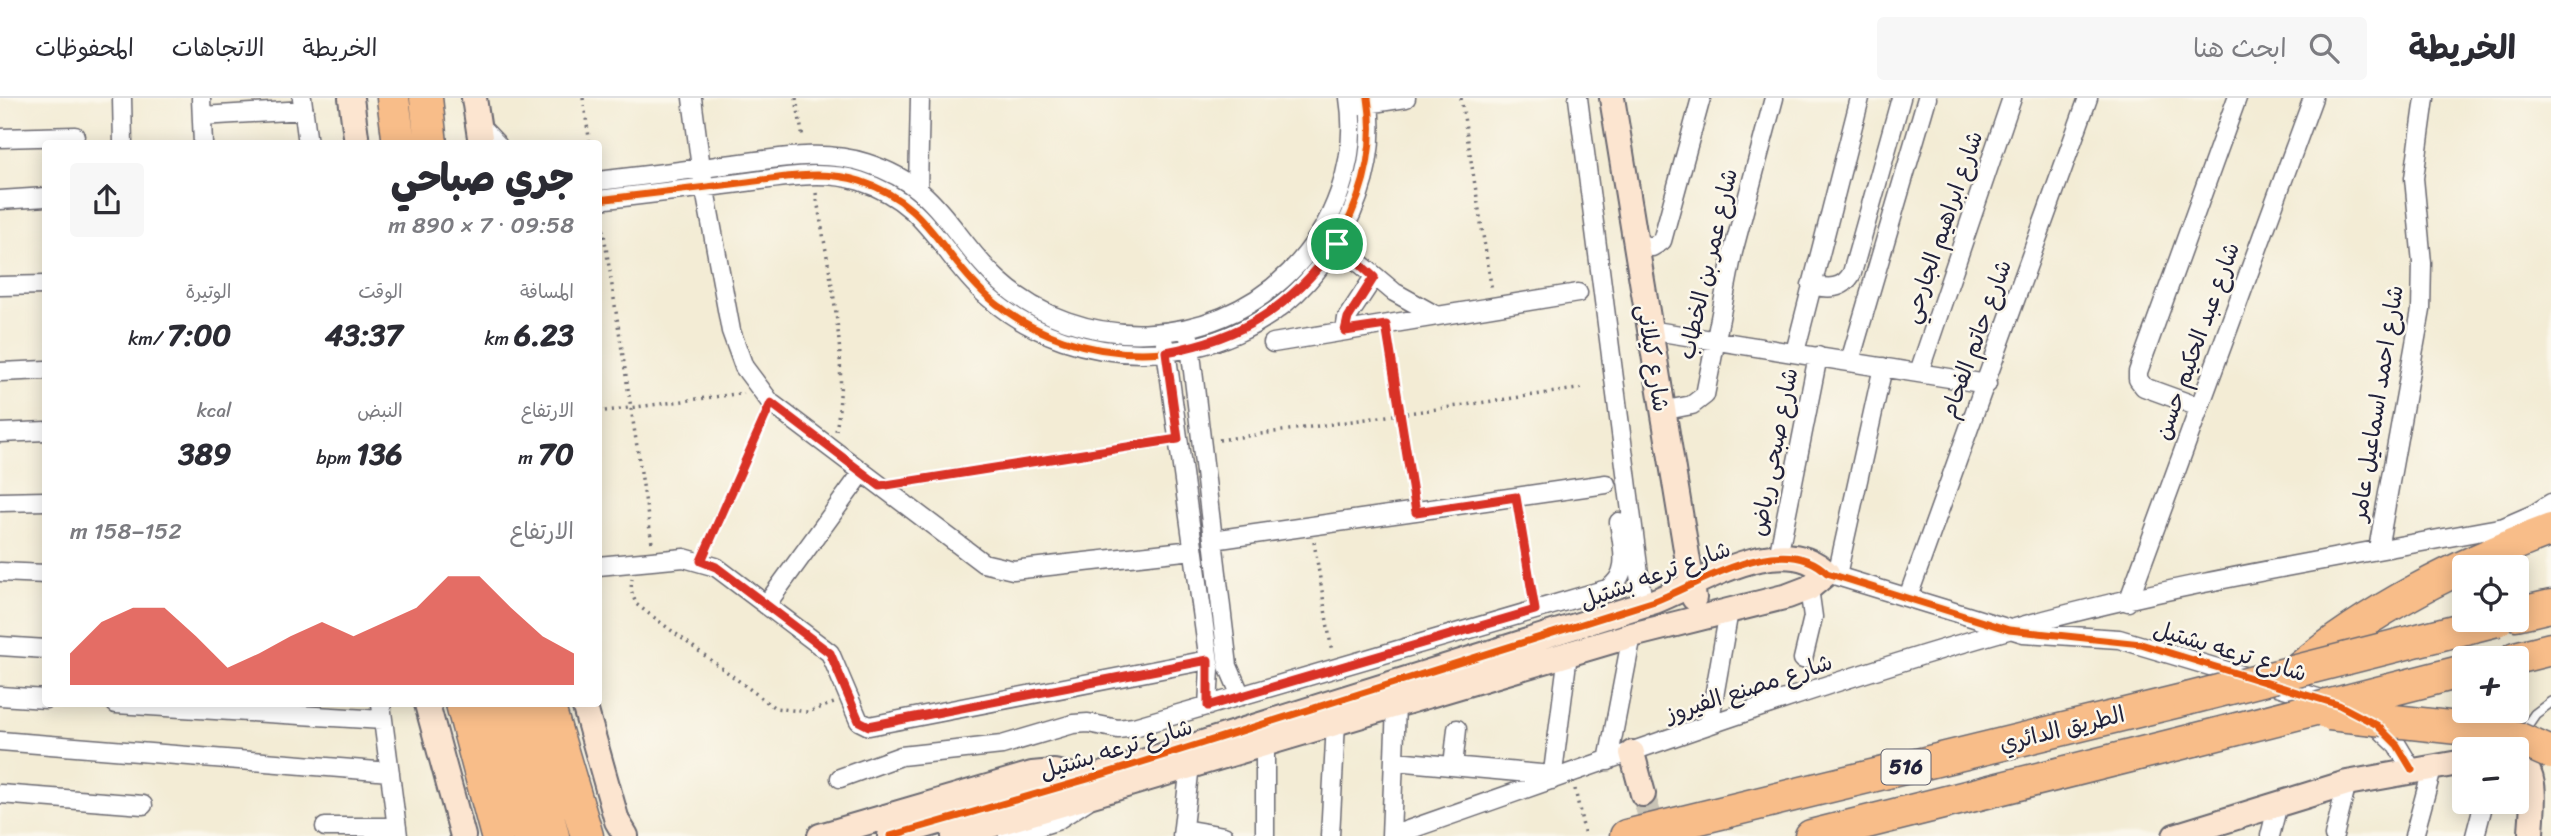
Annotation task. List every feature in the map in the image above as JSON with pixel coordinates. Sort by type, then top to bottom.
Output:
[{"type":"highway","points":[[393,98],[398,140]]},
{"type":"highway","points":[[426,98],[431,140]]},
{"type":"highway","points":[[2295,672],[2351,628],[2411,591],[2551,530]]},
{"type":"highway","points":[[2529,611],[2551,606]]},
{"type":"highway","name":"الطريق الدائري","points":[[1626,836],[2452,632]]},
{"type":"highway","points":[[2529,654],[2551,649]]},
{"type":"highway","name":"الطريق الدائري","points":[[1811,836],[2452,674]]},
{"type":"highway","points":[[462,707],[497,836]]},
{"type":"highway","points":[[492,707],[528,836]]},
{"type":"highway","points":[[520,707],[553,836]]},
{"type":"highway","points":[[549,707],[587,836]]},
{"type":"highway","points":[[2306,712],[2496,732],[2551,753]]},
{"type":"street","points":[[122,98],[123,140]]},
{"type":"street","points":[[351,98],[356,140]]},
{"type":"street","points":[[474,98],[480,134]]},
{"type":"street","points":[[692,98],[704,187],[731,331],[744,367],[766,397],[983,564],[1013,570],[1193,550]]},
{"type":"street","points":[[918,188],[920,98]]},
{"type":"street","points":[[602,180],[805,155],[864,162],[918,188],[947,216],[984,267],[1036,307],[1098,330],[1163,333],[1188,329],[1232,313],[1272,288],[1305,255],[1330,216],[1339,194],[1349,149],[1349,102],[1406,98]]},
{"type":"street","points":[[1578,98],[1643,605]]},
{"type":"street","name":"شارع كيلانى","points":[[1612,98],[1661,411],[1698,618]]},
{"type":"street","points":[[1636,243],[1652,247],[1662,241],[1700,98]]},
{"type":"street","name":"شارع عمر بن الخطاب","points":[[1661,411],[1692,405],[1701,400],[1707,388],[1713,339],[1773,98]]},
{"type":"street","points":[[1795,352],[1860,98]]},
{"type":"street","points":[[1811,285],[1836,288],[1852,273],[1901,98]]},
{"type":"street","points":[[1850,361],[1927,98]]},
{"type":"street","name":"شارع ابراهيم الجارحي","points":[[1919,372],[2012,98]]},
{"type":"street","name":"شارع حاتم الفحام","points":[[1908,597],[2088,98]]},
{"type":"street","points":[[2199,407],[2144,387],[2138,379],[2138,372],[2237,98]]},
{"type":"street","name":"شارع عبد الحكيم حسن","points":[[2128,602],[2313,98]]},
{"type":"street","name":"شارع احمد اسماعيل عامر","points":[[2378,549],[2421,310],[2422,263],[2414,178],[2425,98]]},
{"type":"street","points":[[602,200],[814,174],[859,181],[906,204],[932,228],[970,280],[1006,312],[1027,324],[1070,343],[1094,349],[1130,353],[1166,352],[1217,340],[1263,318],[1303,286],[1337,244],[1364,176],[1371,128],[1369,101]]},
{"type":"street","points":[[203,140],[202,107],[303,104],[308,140]]},
{"type":"street","points":[[0,138],[75,136]]},
{"type":"street","points":[[0,200],[42,197]]},
{"type":"street","points":[[1337,244],[1374,277],[1437,316]]},
{"type":"street","points":[[1345,331],[1348,318],[1374,277]]},
{"type":"street","points":[[0,286],[42,285]]},
{"type":"street","points":[[1273,343],[1578,293]]},
{"type":"street","points":[[1188,329],[1228,666],[1241,696]]},
{"type":"street","points":[[1649,330],[1987,384]]},
{"type":"street","points":[[1163,333],[1208,660],[1208,706]]},
{"type":"street","name":"شارع صبحى رياض","points":[[1778,557],[1818,356]]},
{"type":"street","points":[[1803,659],[1883,366]]},
{"type":"street","points":[[0,372],[42,370]]},
{"type":"street","points":[[0,433],[42,430]]},
{"type":"street","points":[[766,605],[862,473]]},
{"type":"street","points":[[1213,540],[1606,484]]},
{"type":"street","points":[[0,502],[42,501]]},
{"type":"street","name":"شارع مصنع الفيروز","points":[[1391,836],[1709,725],[2009,630],[2378,549],[2504,527],[2535,514],[2551,503]]},
{"type":"street","points":[[840,778],[915,753],[1002,745],[1080,723],[1126,729],[1614,586],[1624,566],[1619,523]]},
{"type":"street","name":"شارع ترعه بشتيل","points":[[954,836],[1089,788],[1643,605],[1735,566],[1778,557],[1807,559],[1824,579]]},
{"type":"street","points":[[602,566],[655,559],[701,561],[716,567],[830,653],[859,721],[874,726],[1208,660]]},
{"type":"street","points":[[0,572],[42,573]]},
{"type":"street","name":"شارع ترعه بشتيل","points":[[1191,756],[1265,744],[1632,635],[1729,611],[1824,579],[1908,597],[2009,630],[2042,636],[2097,637],[2130,642],[2339,705],[2365,716],[2422,768]]},
{"type":"street","points":[[1709,725],[1729,611]]},
{"type":"street","points":[[1608,761],[1632,635]]},
{"type":"street","points":[[0,646],[42,649]]},
{"type":"street","points":[[1395,761],[1552,778],[1568,654]]},
{"type":"street","points":[[0,696],[42,699]]},
{"type":"street","points":[[1391,836],[1396,705]]},
{"type":"street","points":[[216,707],[382,712],[397,832],[325,827]]},
{"type":"street","points":[[428,707],[463,836]]},
{"type":"street","points":[[585,707],[617,821],[626,836]]},
{"type":"street","points":[[1330,836],[1336,723]]},
{"type":"street","points":[[1453,766],[1457,729]]},
{"type":"street","points":[[0,741],[390,772]]},
{"type":"street","points":[[1265,744],[1265,836]]},
{"type":"street","points":[[1632,753],[1643,794]]},
{"type":"street","points":[[1191,756],[1183,832],[1224,836]]},
{"type":"street","points":[[2175,836],[2217,828],[2278,804],[2347,783],[2452,764]]},
{"type":"street","points":[[2414,836],[2422,768]]},
{"type":"street","points":[[820,836],[1032,774],[1054,772],[1089,788]]},
{"type":"street","points":[[2529,772],[2532,777],[2531,836]]},
{"type":"street","points":[[2334,836],[2347,783]]},
{"type":"street","name":"شارع ترعه بشتيل","points":[[890,836],[1089,788]]},
{"type":"street","name":"شارع ترعه بشتيل","points":[[1008,836],[1066,817],[1089,788]]},
{"type":"street","points":[[0,794],[142,805]]},
{"type":"street","points":[[2270,836],[2278,804]]},
{"type":"street","points":[[2475,836],[2481,814]]},
{"type":"lane","points":[[2523,737],[2527,724],[2551,702]]},
{"type":"path","points":[[583,98],[589,140]]},
{"type":"path","points":[[796,98],[805,155]]},
{"type":"path","points":[[1461,98],[1494,307]]},
{"type":"path","points":[[814,174],[841,352],[841,405],[833,450]]},
{"type":"path","points":[[602,227],[655,559]]},
{"type":"path","points":[[1386,325],[1416,512]]},
{"type":"path","points":[[1202,442],[1584,388]]},
{"type":"path","points":[[602,412],[766,397],[701,561]]},
{"type":"path","points":[[880,486],[1178,439]]},
{"type":"path","points":[[1516,497],[1535,610]]},
{"type":"path","points":[[1311,527],[1335,668]]},
{"type":"path","points":[[634,562],[631,590],[636,604],[775,708],[808,712],[849,698]]},
{"type":"path","points":[[1577,800],[1585,836]]},
{"type":"tunnel","points":[[1643,794],[1656,836]]},
{"type":"cycle path","points":[[602,200],[800,176],[845,177],[860,181],[883,190],[902,202],[918,216],[987,296],[1023,322],[1063,340],[1106,350],[1150,353],[1194,347],[1235,334],[1274,312],[1307,282],[1337,242],[1358,197],[1369,148],[1368,98]]},
{"type":"cycle path","points":[[890,836],[1088,779],[1655,601],[1742,564],[1788,556],[1809,561],[1827,573],[2009,630],[2141,644],[2339,705],[2377,725],[2397,745],[2412,770]]},
{"type":"route","points":[[1337,244],[1374,277],[1348,318],[1345,331],[1386,325],[1416,512],[1516,497],[1535,610],[1208,706],[1208,660],[869,726],[859,721],[830,653],[716,567],[701,561],[771,403],[880,486],[1178,439],[1166,352],[1217,340],[1263,318],[1303,286],[1337,244]]}]
